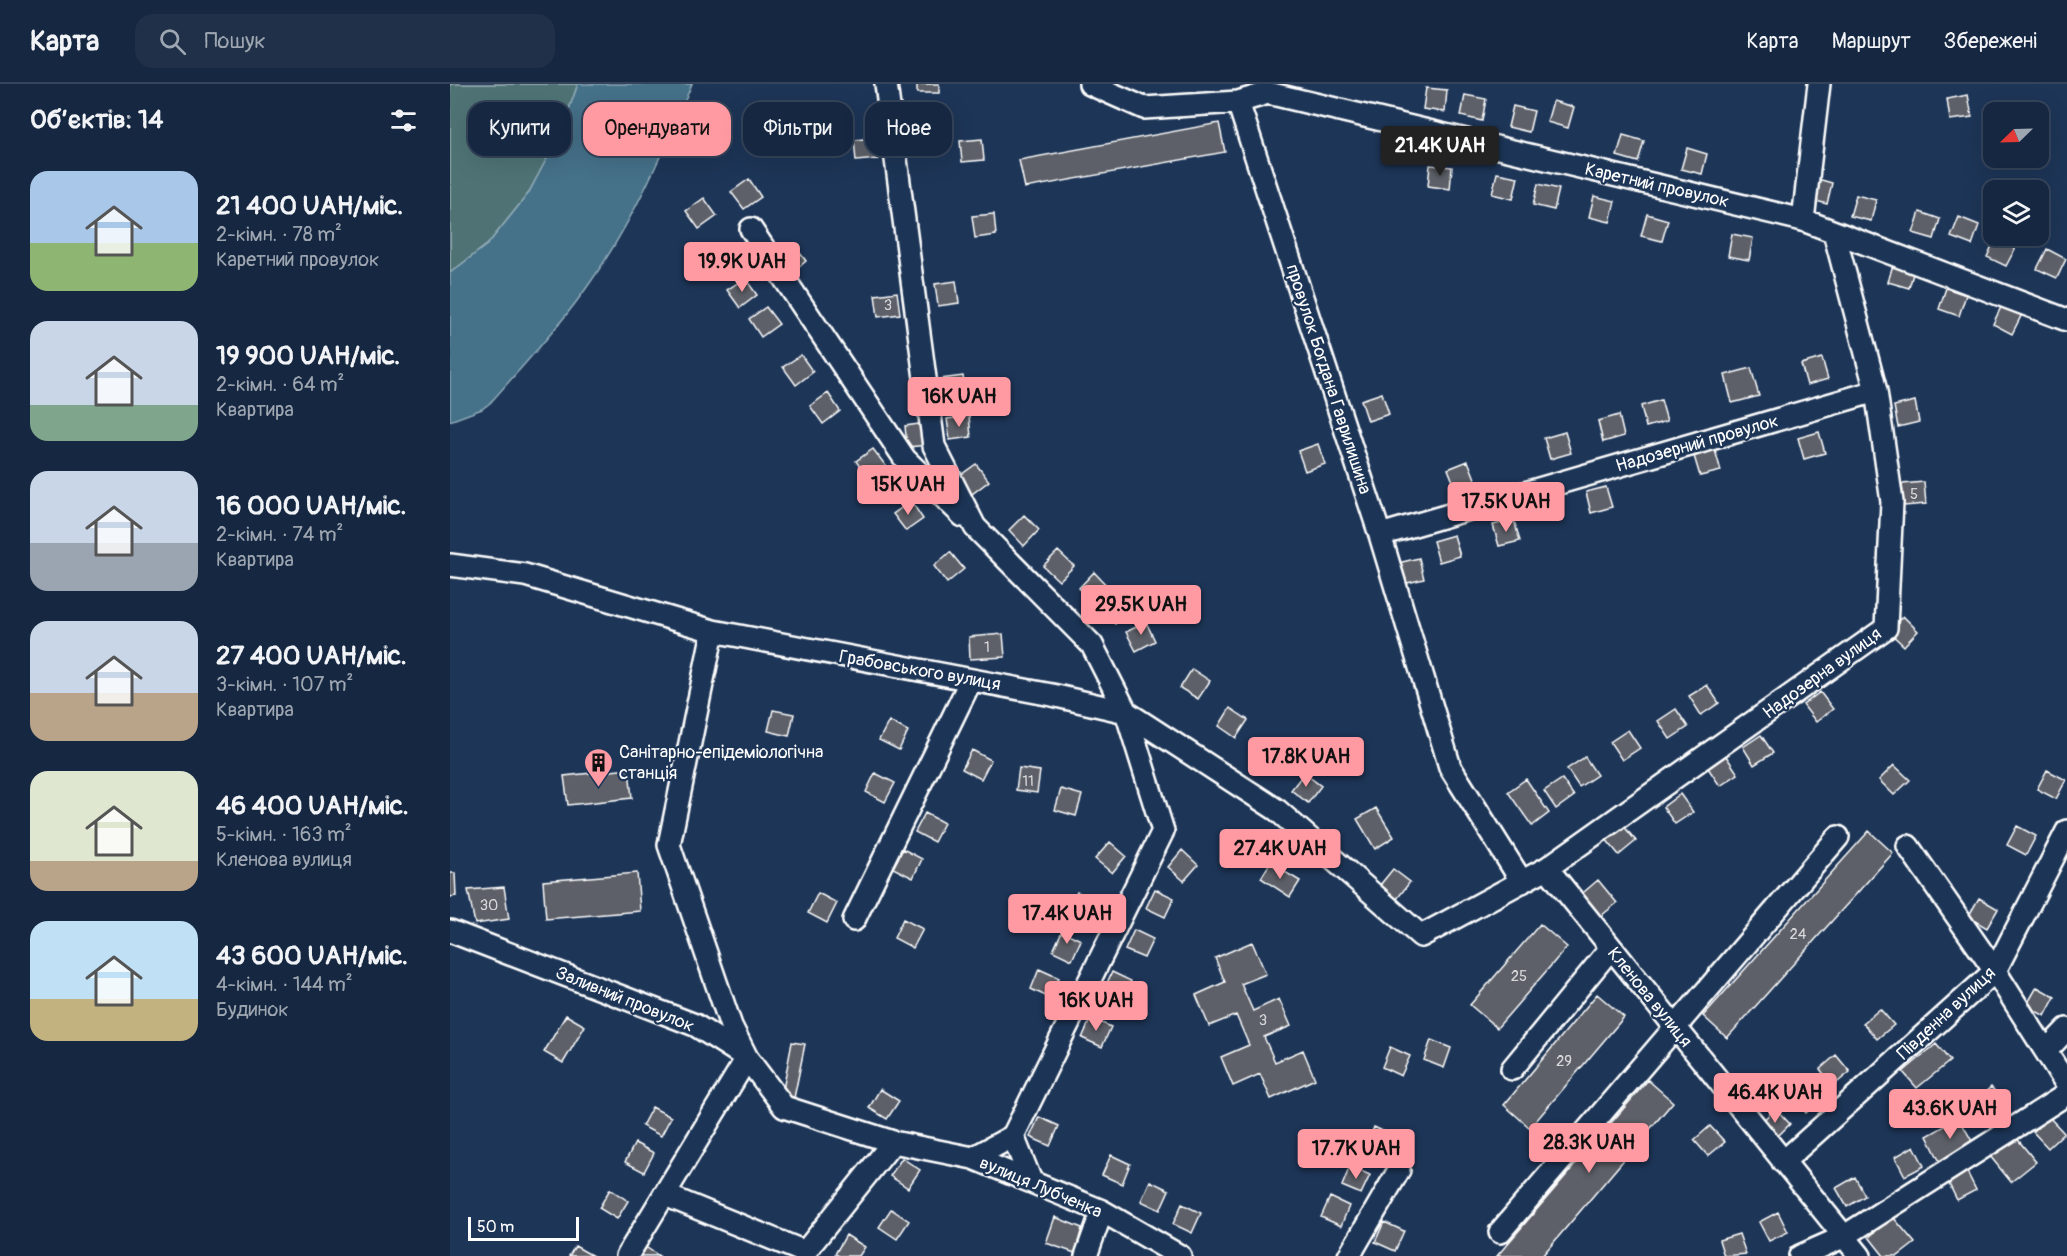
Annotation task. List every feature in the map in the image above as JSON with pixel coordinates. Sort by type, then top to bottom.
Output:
[{"type":"street","points":[[886,84],[934,446],[975,527]]},
{"type":"street","name":"Каретний провулок","points":[[1090,84],[1144,108],[1238,102],[1268,93],[1803,220],[2067,320]]},
{"type":"street","points":[[1803,220],[1819,84]]},
{"type":"street","name":"провулок Богдана Гаврилишина","points":[[1238,102],[1380,535],[1450,767],[1522,882]]},
{"type":"street","points":[[751,229],[905,459],[1092,645],[1126,712],[1163,831],[1013,1136],[973,1158]]},
{"type":"street","name":"Надозерна вулиця","points":[[1126,712],[1277,810],[1421,936],[1547,868],[1886,628],[1892,502],[1876,391],[1834,232]]},
{"type":"street","name":"Надозерний провулок","points":[[1380,535],[1876,391]]},
{"type":"street","name":"Грабовського вулиця","points":[[450,565],[525,576],[713,631],[1052,694],[1126,712]]},
{"type":"street","points":[[627,1256],[747,1058],[731,1026],[669,845],[713,631]]},
{"type":"street","points":[[854,920],[971,680]]},
{"type":"street","name":"Південна вулиця","points":[[1783,1162],[1995,971],[2067,831]]},
{"type":"street","points":[[1500,1232],[1838,837]]},
{"type":"street","points":[[1908,846],[1995,971],[2067,1085]]},
{"type":"street","name":"Кленова вулиця","points":[[1547,868],[1860,1256]]},
{"type":"street","name":"Заливний провулок","points":[[450,931],[695,1025],[747,1058]]},
{"type":"street","points":[[1512,1069],[1611,948]]},
{"type":"street","points":[[2046,1051],[2067,1029]]},
{"type":"street","name":"вулиця Лубченка","points":[[747,1058],[784,1107],[892,1142],[973,1158],[1102,1211],[1180,1256]]},
{"type":"street","points":[[1800,1256],[1843,1237],[2067,1094]]},
{"type":"street","points":[[1013,1136],[1030,1181]]},
{"type":"street","points":[[665,1195],[805,1252],[892,1142]]},
{"type":"street","points":[[1349,1256],[1399,1170]]},
{"type":"street","points":[[1086,1256],[1102,1211]]},
{"type":"green space","points":[[450,84],[578,84],[571,104],[468,102],[468,156],[548,156],[528,194],[488,244],[450,273]]},
{"type":"water","points":[[578,84],[692,84],[684,102],[583,102],[583,156],[661,156],[607,257],[568,312],[490,403],[482,409],[450,421],[450,273],[488,244],[528,194],[548,156],[571,156],[571,104]]},
{"type":"building","points":[[917,84],[939,84],[939,93],[917,93]]},
{"type":"building","points":[[1426,88],[1447,90],[1445,112],[1423,109]]},
{"type":"building","points":[[1465,95],[1486,99],[1482,121],[1461,116]]},
{"type":"building","points":[[1968,95],[1972,117],[1950,120],[1947,99]]},
{"type":"building","points":[[1553,101],[1574,107],[1568,128],[1547,122]]},
{"type":"building","points":[[1513,106],[1534,111],[1529,132],[1508,127]]},
{"type":"building","points":[[1219,123],[1225,152],[1025,188],[1019,160]]},
{"type":"building","points":[[1623,135],[1644,141],[1638,162],[1617,156]]},
{"type":"building","points":[[865,139],[865,156],[878,156],[878,159],[856,161],[854,140]]},
{"type":"building","points":[[982,139],[984,160],[962,162],[960,141]]},
{"type":"building","points":[[1687,148],[1707,154],[1702,174],[1681,169]]},
{"type":"building","points":[[1430,165],[1452,167],[1450,189],[1428,186]]},
{"type":"building","points":[[1497,173],[1518,177],[1513,199],[1492,194]]},
{"type":"building","points":[[1811,177],[1832,183],[1827,204],[1806,198]]},
{"type":"building","points":[[749,179],[761,197],[744,209],[731,192]]},
{"type":"building","points":[[1538,184],[1559,189],[1554,210],[1533,205]]},
{"type":"building","points":[[1856,195],[1876,200],[1871,221],[1850,216]]},
{"type":"building","points":[[1594,196],[1615,201],[1610,222],[1589,217]]},
{"type":"building","points":[[704,198],[717,216],[699,229],[686,211]]},
{"type":"building","points":[[1920,212],[1940,219],[1934,239],[1913,233]]},
{"type":"building","points":[[994,214],[996,235],[975,238],[972,216]]},
{"type":"building","points":[[1647,214],[1668,220],[1662,241],[1641,236]]},
{"type":"building","points":[[1959,217],[1979,225],[1972,245],[1951,237]]},
{"type":"building","points":[[1732,234],[1753,238],[1749,260],[1728,256]]},
{"type":"building","points":[[793,244],[806,261],[790,275],[776,258]]},
{"type":"building","points":[[723,246],[736,264],[718,277],[706,259]]},
{"type":"building","points":[[1992,246],[2016,247],[2006,266],[1987,257]]},
{"type":"building","points":[[2047,249],[2066,259],[2057,278],[2037,269]]},
{"type":"building","points":[[1894,261],[1915,267],[1909,288],[1888,282]]},
{"type":"building","points":[[745,278],[757,295],[740,308],[727,290]]},
{"type":"building","points":[[956,281],[959,303],[938,306],[935,284]]},
{"type":"building","points":[[1946,288],[1966,295],[1959,316],[1939,309]]},
{"type":"building","points":[[897,292],[900,314],[878,317],[875,295]]},
{"type":"building","points":[[2002,305],[2022,314],[2012,334],[1993,324]]},
{"type":"building","points":[[766,307],[779,324],[761,337],[749,319]]},
{"type":"building","points":[[801,355],[813,372],[796,385],[783,367]]},
{"type":"building","points":[[1822,358],[1828,379],[1807,385],[1801,364]]},
{"type":"building","points":[[1751,368],[1759,396],[1732,403],[1725,375]]},
{"type":"building","points":[[963,376],[966,397],[944,400],[941,379]]},
{"type":"building","points":[[828,393],[840,411],[823,424],[810,406]]},
{"type":"building","points":[[1382,393],[1389,414],[1368,421],[1361,400]]},
{"type":"building","points":[[1661,400],[1667,421],[1646,427],[1641,406]]},
{"type":"building","points":[[1915,401],[1919,422],[1898,427],[1894,406]]},
{"type":"building","points":[[1619,415],[1624,436],[1603,442],[1598,421]]},
{"type":"building","points":[[969,416],[971,437],[950,440],[947,419]]},
{"type":"building","points":[[926,423],[929,445],[907,447],[905,426]]},
{"type":"building","points":[[1565,432],[1571,453],[1550,459],[1544,438]]},
{"type":"building","points":[[1819,432],[1825,453],[1804,459],[1798,438]]},
{"type":"building","points":[[1318,444],[1325,464],[1305,471],[1298,451]]},
{"type":"building","points":[[873,449],[886,466],[868,479],[856,461]]},
{"type":"building","points":[[1715,450],[1721,471],[1700,476],[1694,456]]},
{"type":"building","points":[[1468,461],[1476,481],[1456,489],[1448,469]]},
{"type":"building","points":[[976,464],[989,481],[972,494],[958,477]]},
{"type":"building","points":[[1924,482],[1926,504],[1904,506],[1902,484]]},
{"type":"building","points":[[1606,487],[1612,507],[1591,513],[1586,492]]},
{"type":"building","points":[[911,501],[923,519],[906,531],[893,514]]},
{"type":"building","points":[[1024,515],[1039,530],[1024,546],[1009,530]]},
{"type":"building","points":[[1514,520],[1520,541],[1499,546],[1493,525]]},
{"type":"building","points":[[1454,535],[1460,556],[1439,562],[1433,541]]},
{"type":"building","points":[[1058,551],[1074,566],[1059,581],[1043,566]]},
{"type":"building","points":[[950,552],[964,569],[947,583],[934,566]]},
{"type":"building","points":[[1419,558],[1424,579],[1403,584],[1398,563]]},
{"type":"building","points":[[1094,572],[1109,588],[1094,603],[1079,588]]},
{"type":"building","points":[[1115,593],[1131,609],[1115,624],[1100,609]]},
{"type":"building","points":[[1903,616],[1918,631],[1904,646],[1888,631]]},
{"type":"building","points":[[1146,622],[1155,641],[1136,651],[1126,632]]},
{"type":"building","points":[[1003,634],[1005,657],[970,659],[969,637]]},
{"type":"building","points":[[1192,669],[1210,681],[1198,699],[1180,688]]},
{"type":"building","points":[[1707,685],[1719,703],[1701,715],[1689,696]]},
{"type":"building","points":[[1820,692],[1833,709],[1816,722],[1803,705]]},
{"type":"building","points":[[1230,708],[1248,720],[1236,738],[1219,726]]},
{"type":"building","points":[[1676,709],[1688,727],[1670,739],[1658,721]]},
{"type":"building","points":[[773,710],[794,714],[789,736],[768,731]]},
{"type":"building","points":[[889,721],[908,731],[899,750],[879,740]]},
{"type":"building","points":[[1628,730],[1640,748],[1622,760],[1610,742]]},
{"type":"building","points":[[1761,735],[1773,753],[1754,765],[1743,747]]},
{"type":"building","points":[[1270,742],[1288,754],[1276,772],[1258,760]]},
{"type":"building","points":[[972,750],[991,760],[981,779],[962,769]]},
{"type":"building","points":[[1726,756],[1738,774],[1720,786],[1708,768]]},
{"type":"building","points":[[1585,757],[1597,775],[1579,787],[1567,769]]},
{"type":"building","points":[[1894,765],[1910,780],[1894,795],[1879,780]]},
{"type":"building","points":[[1019,768],[1040,771],[1037,793],[1016,790]]},
{"type":"building","name":"Санітарно-епідеміологічна станція","points":[[629,769],[632,798],[568,805],[564,776]]},
{"type":"building","points":[[2047,770],[2066,780],[2056,799],[2037,789]]},
{"type":"building","points":[[875,773],[895,783],[885,802],[866,792]]},
{"type":"building","points":[[1304,773],[1321,786],[1308,803],[1291,790]]},
{"type":"building","points":[[1526,779],[1549,813],[1532,826],[1508,792]]},
{"type":"building","points":[[1562,779],[1574,796],[1556,809],[1544,791]]},
{"type":"building","points":[[1061,789],[1082,795],[1076,816],[1055,810]]},
{"type":"building","points":[[1680,794],[1693,812],[1675,824],[1663,807]]},
{"type":"building","points":[[1376,808],[1394,837],[1375,849],[1357,819]]},
{"type":"building","points":[[925,813],[944,823],[934,842],[915,832]]},
{"type":"building","points":[[1622,824],[1636,841],[1619,855],[1605,838]]},
{"type":"building","points":[[2017,826],[2036,836],[2026,855],[2007,845]]},
{"type":"building","points":[[1869,831],[1893,853],[1727,1038],[1703,1016]]},
{"type":"building","points":[[1110,842],[1126,856],[1112,873],[1095,859]]},
{"type":"building","points":[[903,849],[922,859],[913,878],[893,868]]},
{"type":"building","points":[[1182,850],[1198,865],[1184,881],[1168,867]]},
{"type":"building","points":[[1270,863],[1300,881],[1290,897],[1261,878]]},
{"type":"building","points":[[1393,869],[1410,882],[1397,899],[1380,885]]},
{"type":"building","points":[[450,873],[455,873],[456,896],[450,897]]},
{"type":"building","points":[[637,873],[640,911],[546,919],[543,881]]},
{"type":"building","points":[[1598,880],[1617,903],[1596,920],[1578,897]]},
{"type":"building","points":[[504,887],[509,919],[475,924],[468,890]]},
{"type":"building","points":[[1155,889],[1174,898],[1165,917],[1146,908]]},
{"type":"building","points":[[1077,892],[1097,901],[1088,921],[1068,912]]},
{"type":"building","points":[[818,893],[837,903],[827,923],[808,913]]},
{"type":"building","points":[[1979,898],[1998,909],[1987,928],[1968,917]]},
{"type":"building","points":[[903,919],[923,929],[913,948],[894,938]]},
{"type":"building","points":[[1540,924],[1567,947],[1497,1028],[1470,1005]]},
{"type":"building","points":[[1134,930],[1153,939],[1144,958],[1125,950]]},
{"type":"building","points":[[1062,931],[1081,940],[1072,960],[1053,951]]},
{"type":"building","points":[[1252,942],[1266,974],[1241,984],[1253,1011],[1279,999],[1291,1026],[1264,1037],[1275,1062],[1303,1050],[1315,1079],[1271,1099],[1260,1074],[1233,1086],[1221,1057],[1249,1045],[1236,1015],[1209,1026],[1196,995],[1225,982],[1215,958]]},
{"type":"building","points":[[1039,969],[1059,978],[1050,998],[1031,989]]},
{"type":"building","points":[[1112,972],[1131,981],[1122,1001],[1103,992]]},
{"type":"building","points":[[2037,987],[2055,997],[2045,1016],[2026,1006]]},
{"type":"building","points":[[1597,994],[1624,1017],[1530,1128],[1504,1105]]},
{"type":"building","points":[[1880,1009],[1894,1025],[1877,1039],[1863,1023]]},
{"type":"building","points":[[566,1015],[585,1026],[563,1063],[544,1052]]},
{"type":"building","points":[[1091,1018],[1111,1027],[1102,1047],[1082,1038]]},
{"type":"building","points":[[1431,1040],[1451,1048],[1444,1068],[1424,1060]]},
{"type":"building","points":[[792,1042],[805,1044],[794,1098],[782,1095]]},
{"type":"building","points":[[1936,1044],[1950,1061],[1917,1088],[1903,1072]]},
{"type":"building","points":[[1390,1047],[1410,1056],[1401,1076],[1382,1067]]},
{"type":"building","points":[[1836,1055],[1850,1072],[1833,1086],[1820,1069]]},
{"type":"building","points":[[1648,1080],[1673,1102],[1542,1256],[1497,1256]]},
{"type":"building","points":[[1808,1082],[1822,1098],[1806,1113],[1792,1097]]},
{"type":"building","points":[[1991,1087],[2006,1103],[1990,1117],[1975,1101]]},
{"type":"building","points":[[880,1089],[899,1101],[887,1119],[869,1108]]},
{"type":"building","points":[[652,1107],[671,1117],[661,1136],[642,1126]]},
{"type":"building","points":[[1775,1108],[1790,1124],[1775,1139],[1760,1124]]},
{"type":"building","points":[[1039,1117],[1059,1126],[1050,1146],[1030,1137]]},
{"type":"building","points":[[2049,1117],[2064,1133],[2048,1148],[2033,1132]]},
{"type":"building","points":[[1959,1118],[1973,1143],[1940,1162],[1927,1136]]},
{"type":"building","points":[[1710,1126],[1725,1142],[1708,1156],[1694,1140]]},
{"type":"building","points":[[1374,1127],[1394,1136],[1385,1156],[1366,1147]]},
{"type":"building","points":[[2015,1136],[2036,1162],[2011,1182],[1990,1156]]},
{"type":"building","points":[[635,1143],[654,1153],[644,1172],[625,1162]]},
{"type":"building","points":[[1914,1146],[1924,1166],[1905,1176],[1895,1157]]},
{"type":"building","points":[[1111,1155],[1130,1164],[1122,1184],[1102,1175]]},
{"type":"building","points":[[902,1158],[920,1170],[908,1188],[890,1176]]},
{"type":"building","points":[[1350,1166],[1370,1175],[1361,1194],[1342,1186]]},
{"type":"building","points":[[1966,1170],[1976,1190],[1957,1200],[1947,1180]]},
{"type":"building","points":[[1855,1177],[1865,1196],[1847,1207],[1836,1188]]},
{"type":"building","points":[[1150,1181],[1169,1190],[1160,1210],[1141,1201]]},
{"type":"building","points":[[610,1189],[628,1201],[617,1219],[599,1208]]},
{"type":"building","points":[[1330,1197],[1349,1206],[1341,1226],[1321,1217]]},
{"type":"building","points":[[1182,1204],[1201,1213],[1192,1233],[1173,1224]]},
{"type":"building","points":[[891,1209],[909,1221],[897,1239],[879,1227]]},
{"type":"building","points":[[1778,1212],[1788,1232],[1769,1241],[1759,1222]]},
{"type":"building","points":[[1055,1217],[1082,1228],[1075,1253],[1046,1243]]},
{"type":"building","points":[[1893,1217],[1915,1243],[1898,1256],[1884,1256],[1869,1237]]},
{"type":"building","points":[[1384,1222],[1404,1231],[1395,1251],[1375,1242]]},
{"type":"building","points":[[1739,1234],[1746,1254],[1724,1256],[1719,1240]]},
{"type":"building","points":[[846,1235],[865,1247],[859,1256],[835,1254]]},
{"type":"building","points":[[575,1246],[593,1256],[569,1256]]},
{"type":"building","points":[[644,1246],[659,1256],[637,1256]]},
{"type":"place","name":"Санітарно-епідеміологічна станція","points":[[598,788]]}]
